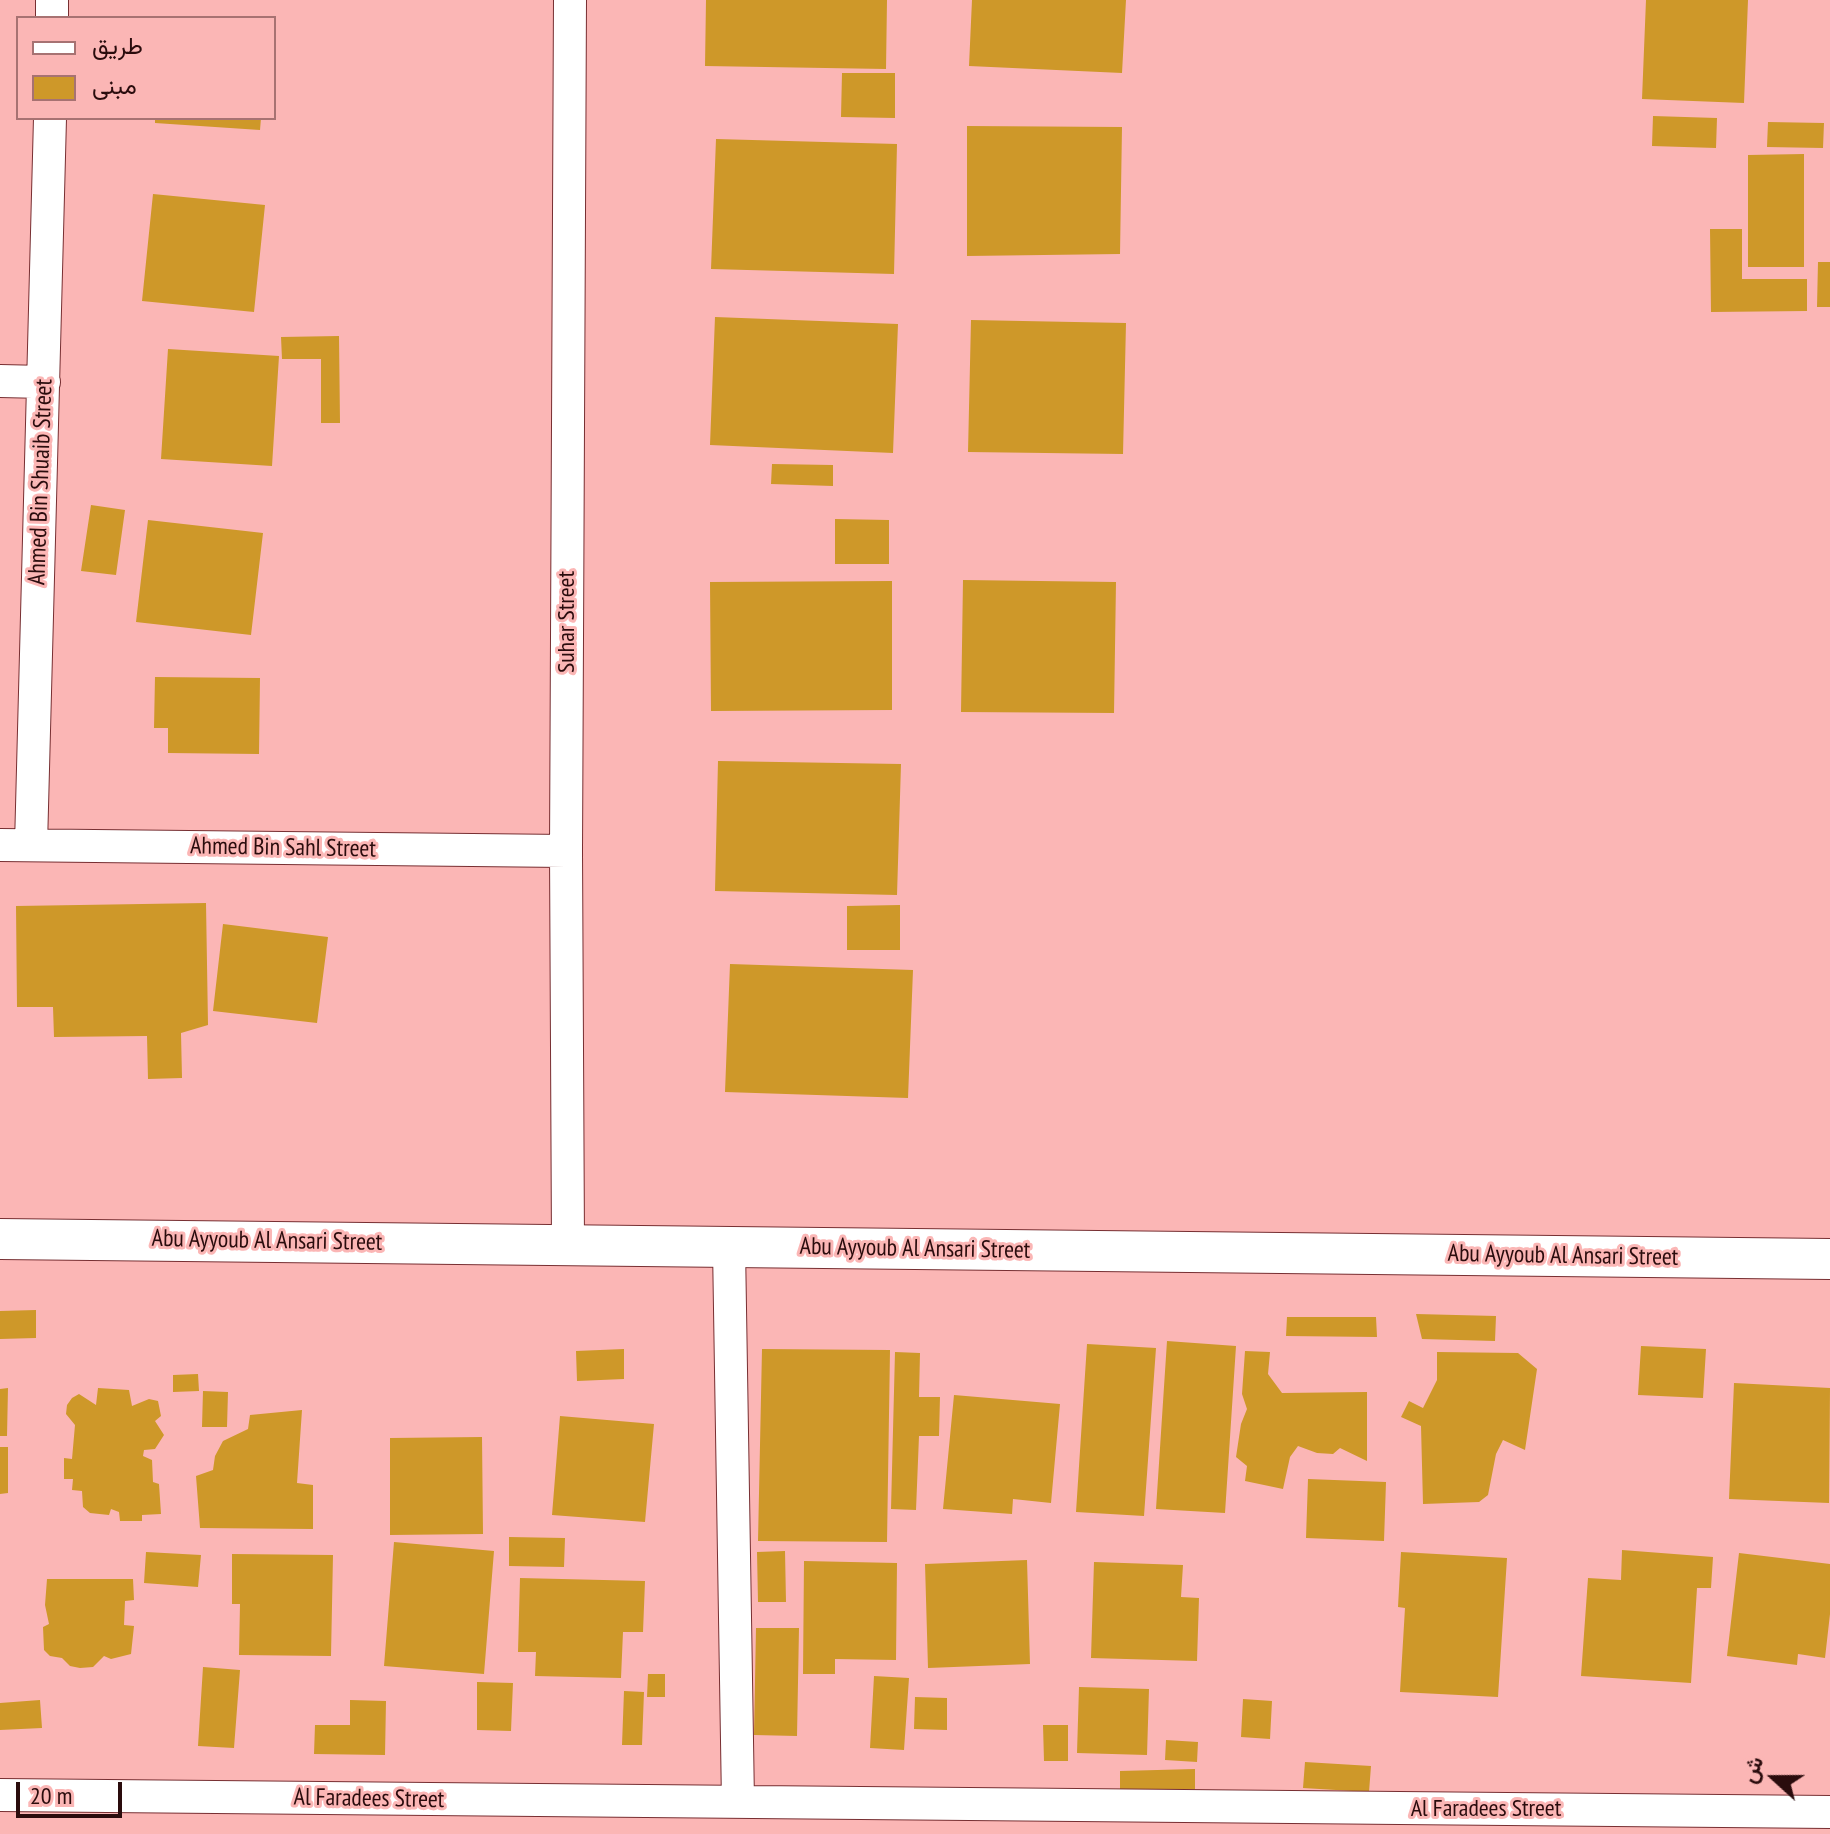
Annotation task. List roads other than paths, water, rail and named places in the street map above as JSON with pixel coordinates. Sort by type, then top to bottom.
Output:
[{"type":"street","name":"Suhar Street","points":[[568,1244],[566,851],[570,0]]},
{"type":"street","name":"Ahmed Bin Shuaib Street","points":[[15,845],[44,382],[50,120]]},
{"type":"street","points":[[0,381],[44,382]]},
{"type":"street","name":"Ahmed Bin Sahl Street","points":[[15,845],[566,851]]},
{"type":"street","name":"Abu Ayyoub Al Ansari Street","points":[[0,1239],[1830,1259]]},
{"type":"street","points":[[729,1247],[738,1802]]},
{"type":"street","name":"Al Faradees Street","points":[[0,1795],[738,1802],[1141,1820],[1830,1812]]}]
